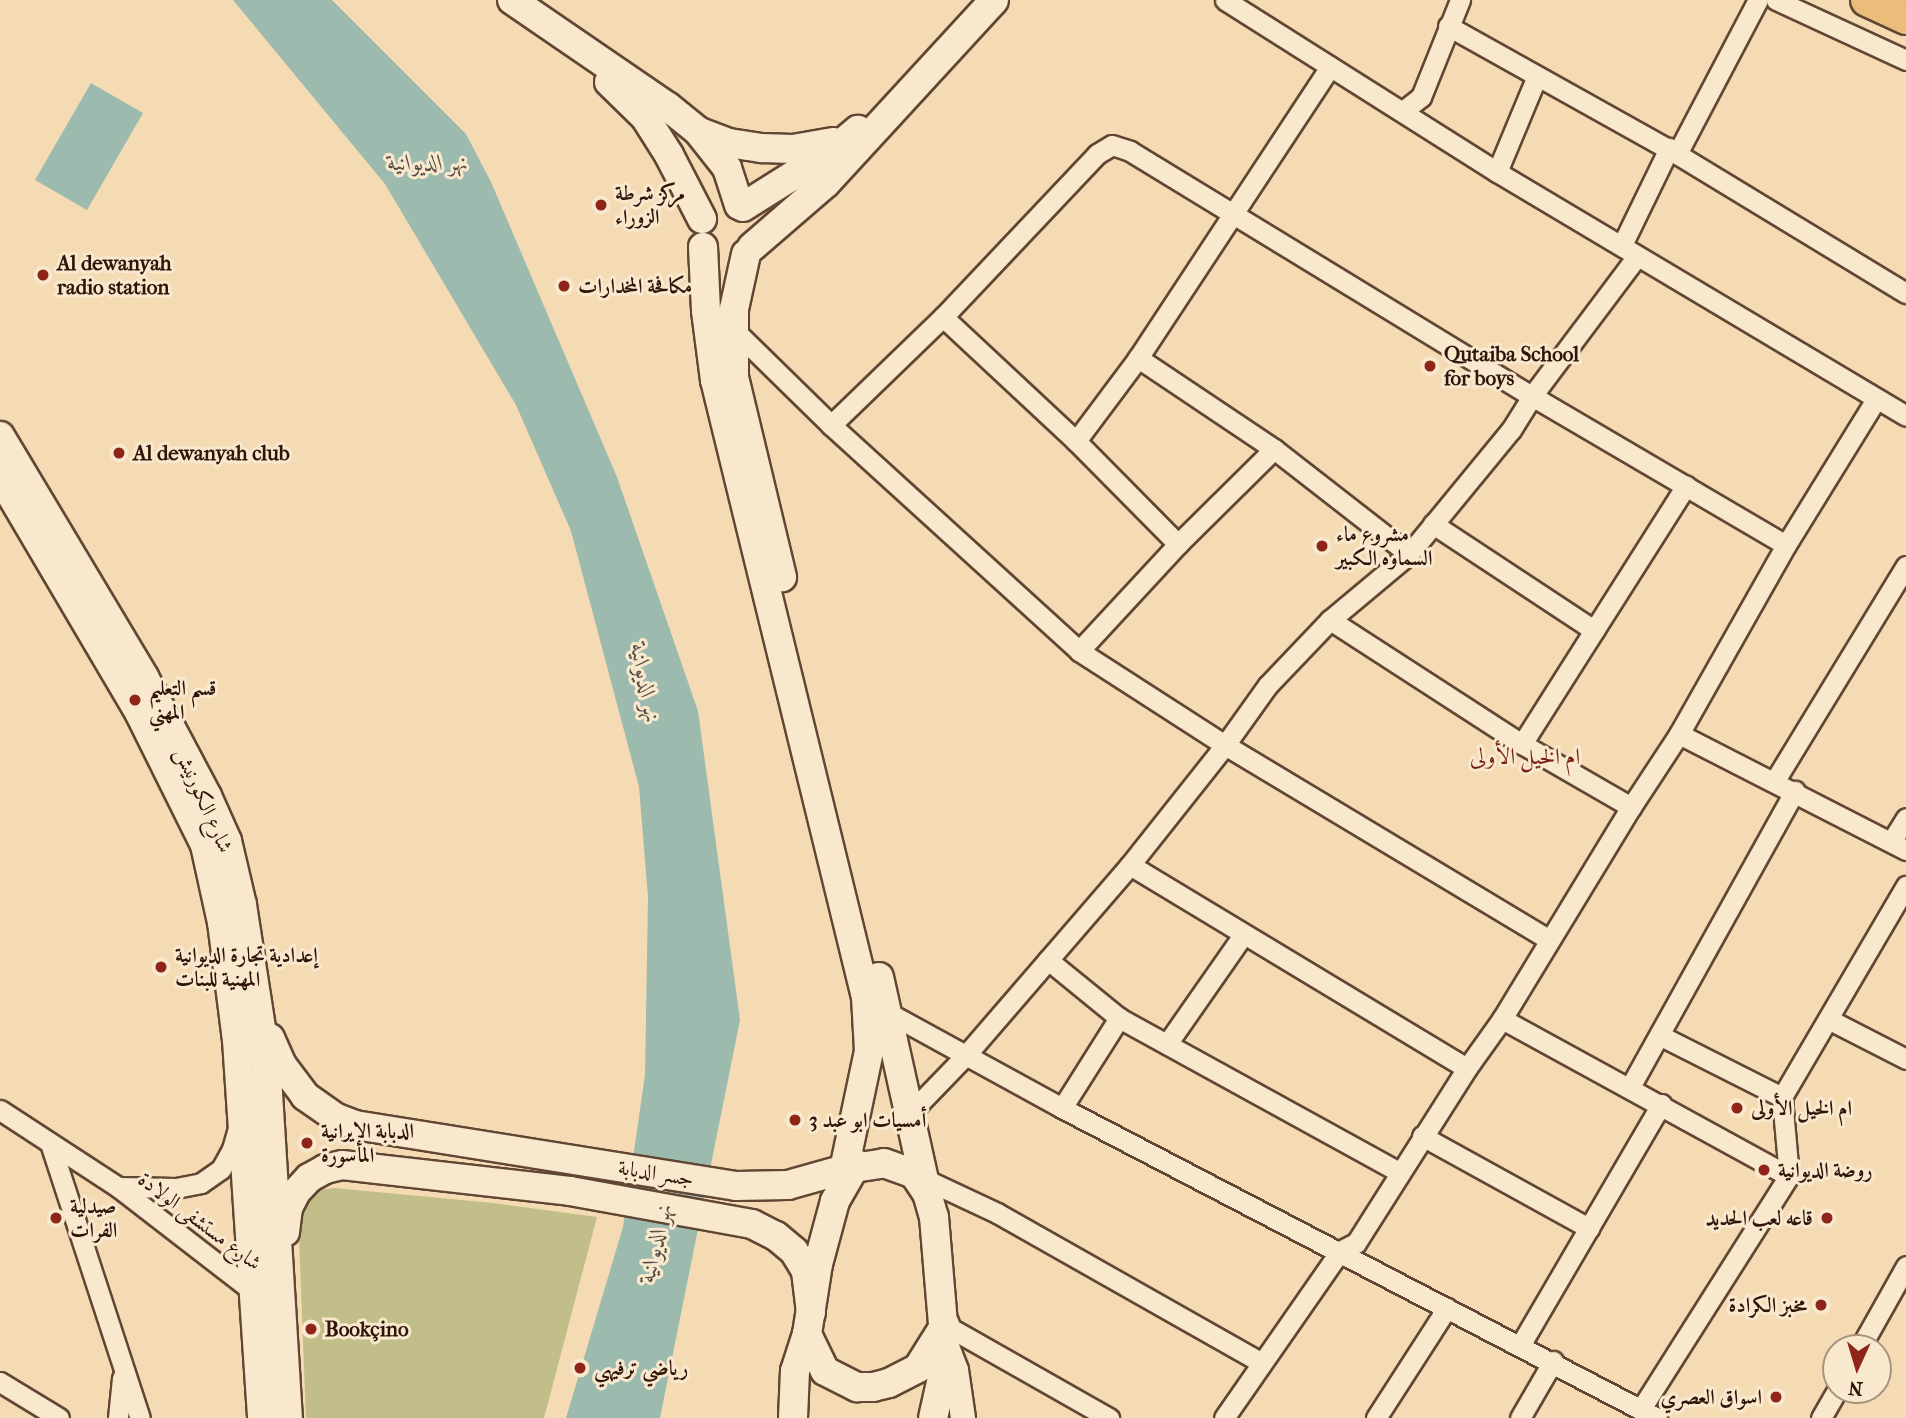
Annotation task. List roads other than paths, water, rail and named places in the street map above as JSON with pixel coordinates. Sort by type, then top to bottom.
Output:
[{"type":"main road","points":[[512,0],[698,131],[727,167],[741,206],[755,221],[757,230],[736,290],[732,328],[734,377],[887,1012],[921,1182],[934,1217],[945,1334],[945,1373],[933,1418]]},
{"type":"main road","points":[[775,1418],[809,1323],[818,1264],[848,1175],[869,1051],[866,997],[715,380],[699,228],[707,211],[722,203],[741,206],[850,137],[979,0]]},
{"type":"main road","points":[[703,247],[718,259],[728,260],[749,251],[834,175],[994,0]]},
{"type":"main road","points":[[1867,0],[1906,18]]},
{"type":"main road","points":[[558,30],[645,117],[683,179],[702,219]]},
{"type":"main road","points":[[698,131],[746,146],[779,149],[815,146],[850,137]]},
{"type":"main road","name":"شارع الكورنيش","points":[[0,436],[144,677],[207,796],[230,854],[266,1060],[288,1418]]},
{"type":"main road","name":"شارع الكورنيش","points":[[0,476],[140,713],[205,845],[222,922],[237,1040],[262,1418]]},
{"type":"main road","name":"جسر الدبابة","points":[[259,1008],[272,1043],[292,1082],[305,1096],[337,1118],[375,1129],[736,1186],[780,1186],[848,1175]]},
{"type":"main road","points":[[780,1186],[804,1175],[820,1162],[839,1138],[855,1102],[869,1051]]},
{"type":"main road","points":[[848,1175],[894,1164],[921,1182]]},
{"type":"main road","name":"جسر الدبابة","points":[[280,1264],[288,1208],[296,1192],[309,1178],[325,1169],[342,1165],[361,1166],[570,1191],[752,1224],[776,1236],[794,1251],[806,1271],[809,1323]]},
{"type":"main road","points":[[809,1323],[825,1371],[857,1387],[889,1383],[918,1368],[945,1334]]},
{"type":"main road","points":[[793,1418],[794,1371]]},
{"type":"street","points":[[1226,0],[1497,172],[1906,416]]},
{"type":"street","points":[[1403,111],[1421,97],[1460,0]]},
{"type":"street","points":[[909,1114],[966,1055],[1130,865],[1226,744],[1268,685],[1330,620],[1409,554],[1511,430],[1629,251],[1673,151],[1758,0]]},
{"type":"street","points":[[1776,0],[1906,60]]},
{"type":"street","points":[[1448,26],[1673,151],[1906,293]]},
{"type":"street","points":[[1076,441],[1138,358],[1331,66]]},
{"type":"street","points":[[1497,172],[1536,76]]},
{"type":"street","points":[[831,425],[943,317],[1097,154],[1112,145],[1130,151],[1532,396],[1786,545]]},
{"type":"street","points":[[943,317],[1076,441],[1178,544]]},
{"type":"street","points":[[732,328],[831,425],[1079,651],[1226,744],[1549,939]]},
{"type":"street","points":[[1138,358],[1274,449],[1409,554]]},
{"type":"street","points":[[1224,1418],[1260,1362],[1340,1251],[1356,1243],[1422,1136],[1502,1019],[1549,939],[1679,734],[1786,545],[1876,399]]},
{"type":"street","points":[[1079,651],[1178,544],[1274,449]]},
{"type":"street","points":[[1522,744],[1686,486]]},
{"type":"street","points":[[1433,524],[1594,630]]},
{"type":"street","points":[[1774,782],[1906,566]]},
{"type":"street","points":[[1330,620],[1522,744],[1631,807]]},
{"type":"street","points":[[1679,734],[1899,846],[1906,818]]},
{"type":"street","points":[[1630,1087],[1661,1036],[1795,791]]},
{"type":"street","points":[[1130,865],[1467,1068]]},
{"type":"street","points":[[887,1012],[1062,1108],[1521,1344],[1649,1414],[1789,1177],[1782,1097],[1906,886]]},
{"type":"street","points":[[1167,1044],[1243,935]]},
{"type":"street","points":[[1048,960],[1119,1018],[1399,1172]]},
{"type":"street","points":[[1062,1108],[1119,1018]]},
{"type":"street","points":[[1502,1019],[1661,1104],[1789,1177]]},
{"type":"street","points":[[1828,1019],[1906,1059]]},
{"type":"street","points":[[1661,1036],[1782,1097]]},
{"type":"street","points":[[1521,1344],[1661,1104]]},
{"type":"street","name":"شارع مستشفى الولادة","points":[[0,1110],[118,1187],[254,1292]]},
{"type":"street","name":"شارع مستشفى الولادة","points":[[118,1187],[176,1188],[191,1186],[212,1177],[232,1149],[241,1116]]},
{"type":"street","points":[[1422,1136],[1590,1228]]},
{"type":"street","points":[[50,1143],[140,1418]]},
{"type":"street","points":[[921,1182],[997,1213],[1260,1362]]},
{"type":"street","points":[[1868,1334],[1906,1266]]},
{"type":"street","points":[[1376,1418],[1447,1308]]},
{"type":"street","points":[[945,1334],[956,1370],[963,1418]]},
{"type":"street","points":[[945,1334],[1109,1418]]},
{"type":"street","points":[[1520,1418],[1553,1362]]},
{"type":"street","points":[[118,1418],[123,1370]]},
{"type":"street","points":[[0,1382],[59,1418]]},
{"type":"water","name":"نهر الديوانية","points":[[233,0],[332,0],[466,134],[491,182],[617,477],[698,711],[740,1020],[660,1418],[566,1418],[623,1227],[645,1075],[648,897],[639,787],[571,531],[516,405],[385,184]]},
{"type":"water","points":[[91,83],[143,113],[87,210],[35,180]]},
{"type":"place","name":"مركز شرطة الزوراء","points":[[601,205]]},
{"type":"place","name":"Al dewanyah radio station","points":[[43,275]]},
{"type":"place","name":"مكافحة المخدارات","points":[[564,286]]},
{"type":"place","name":"Qutaiba School for boys","points":[[1430,366]]},
{"type":"place","name":"Al dewanyah club","points":[[119,453]]},
{"type":"place","name":"مشروع ماء السماوه الكبير","points":[[1322,546]]},
{"type":"place","name":"قسم التعليم المهني","points":[[135,700]]},
{"type":"place","name":"إعدادية تجارة الديوانية المهنية للبنات","points":[[161,967]]},
{"type":"place","name":"ام الخيل الأولى","points":[[1737,1108]]},
{"type":"place","name":"أمسيات ابو عبد 3","points":[[795,1120]]},
{"type":"place","name":"الدبابة الايرانية المأسورة","points":[[307,1143]]},
{"type":"place","name":"روضة الديوانية","points":[[1764,1170]]},
{"type":"place","name":"صيدلية الفرات","points":[[56,1218]]},
{"type":"place","name":"قاعه لعب الحديد","points":[[1827,1218]]},
{"type":"place","name":"مخبز الكرادة","points":[[1821,1305]]},
{"type":"place","name":"Bookçino","points":[[311,1329]]},
{"type":"place","name":"رياضي ترفيهي","points":[[580,1368]]},
{"type":"place","name":"اسواق العصري","points":[[1776,1397]]},
{"type":"district","name":"ام الخيل الأولى","points":[[1525,757]]}]
